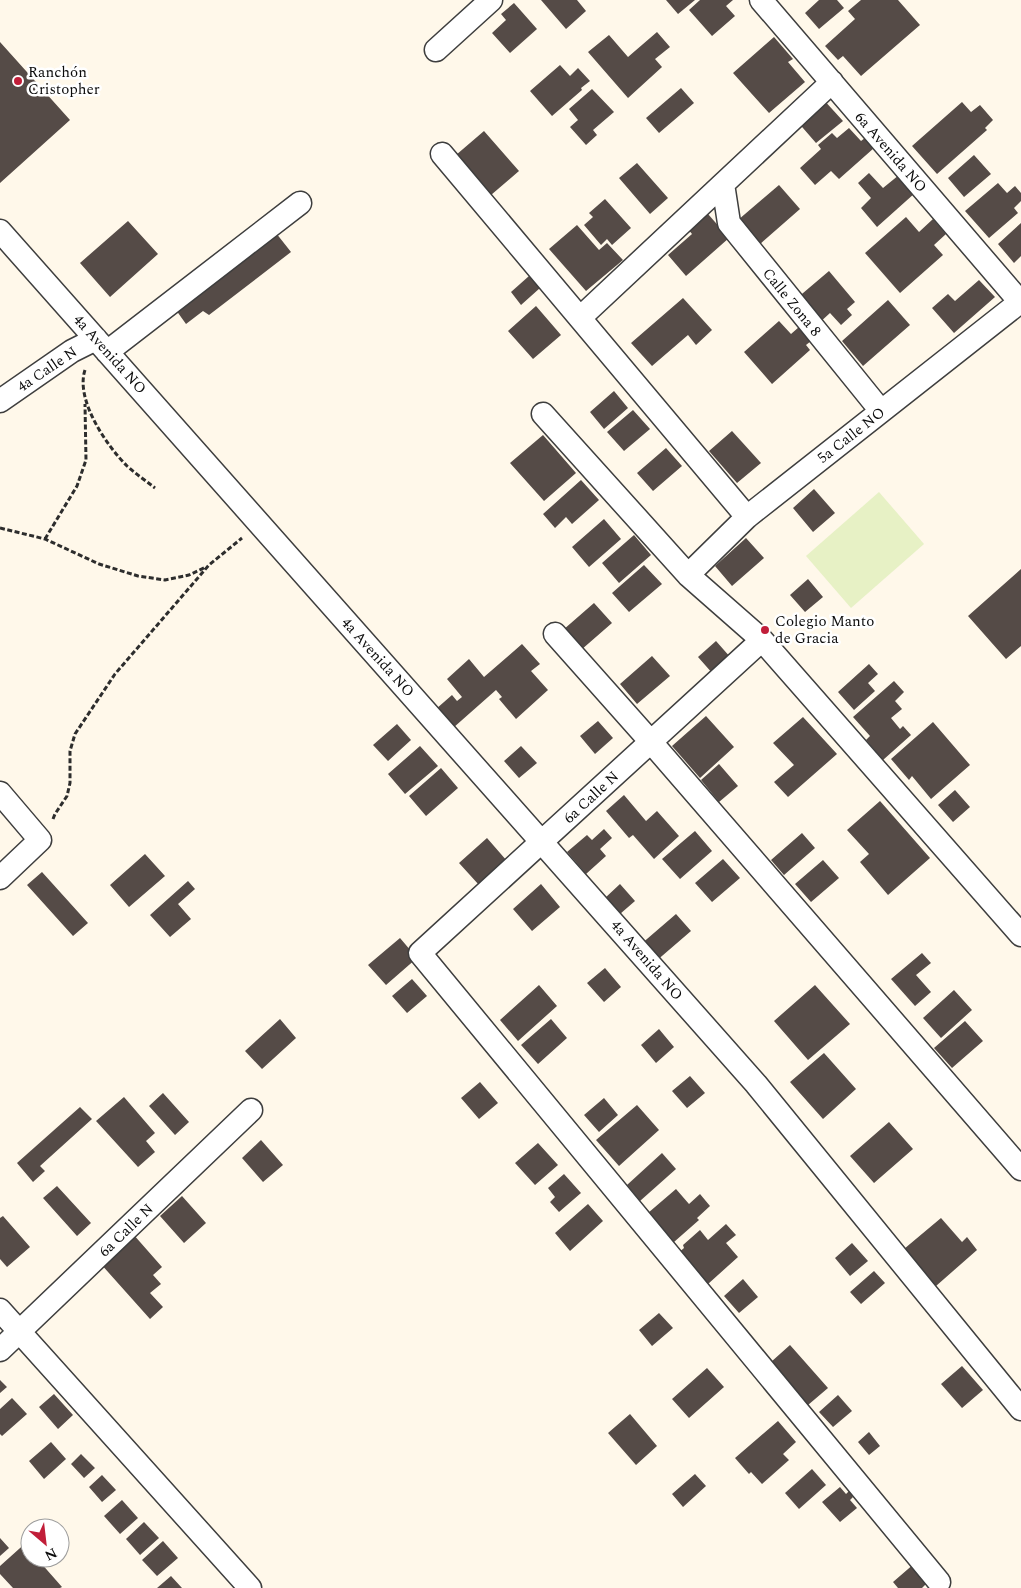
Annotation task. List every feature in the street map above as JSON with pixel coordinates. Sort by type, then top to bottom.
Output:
[{"type":"street","points":[[436,50],[490,0]]},
{"type":"street","name":"6a Avenida NO","points":[[761,0],[1020,303]]},
{"type":"street","points":[[581,317],[832,82]]},
{"type":"street","points":[[442,154],[581,317],[747,517]]},
{"type":"street","name":"Calle Zona 8","points":[[723,184],[729,222],[881,411]]},
{"type":"street","name":"4a Calle N","points":[[0,401],[72,350],[102,345],[300,203]]},
{"type":"street","name":"4a Avenida NO","points":[[0,231],[756,1084],[1021,1409]]},
{"type":"street","name":"5a Calle NO","points":[[688,575],[747,517],[1020,303]]},
{"type":"street","points":[[544,414],[688,575],[762,640],[1021,934]]},
{"type":"street","points":[[555,634],[1021,1168]]},
{"type":"street","name":"6a Calle N","points":[[762,640],[420,953],[939,1582]]},
{"type":"street","points":[[0,793],[40,840],[0,878]]},
{"type":"street","name":"6a Calle N","points":[[0,1350],[251,1110]]},
{"type":"street","points":[[0,1310],[250,1588]]},
{"type":"path","points":[[45,538],[78,486],[86,460],[87,428],[83,378],[102,345]]},
{"type":"path","points":[[85,400],[105,439],[127,466],[155,488]]},
{"type":"path","points":[[40,840],[51,826],[55,814],[67,796],[70,783],[70,751],[75,734],[115,674],[209,565],[260,523]]},
{"type":"path","points":[[0,528],[45,538],[99,564],[138,576],[165,580],[189,575],[209,565]]},
{"type":"green space","points":[[879,492],[924,544],[851,608],[806,556]]},
{"type":"building","points":[[541,0],[577,0],[586,11],[566,29]]},
{"type":"building","points":[[666,0],[695,0],[678,14]]},
{"type":"building","points":[[700,0],[733,0],[726,6],[735,16],[712,36],[689,10]]},
{"type":"building","points":[[819,0],[837,0],[844,8],[819,29],[805,13]]},
{"type":"building","points":[[861,0],[898,0],[920,25],[861,76],[843,56],[838,60],[825,46],[855,19],[848,11]]},
{"type":"building","points":[[514,3],[537,29],[510,53],[492,33],[506,20],[501,14]]},
{"type":"building","points":[[657,32],[670,47],[655,59],[662,67],[628,98],[588,52],[609,35],[628,57]]},
{"type":"building","points":[[774,37],[793,59],[788,62],[805,82],[769,113],[733,73]]},
{"type":"building","name":"Ranchón Cristopher","points":[[0,42],[70,120],[0,183]]},
{"type":"building","points":[[560,65],[570,76],[578,68],[590,81],[552,116],[530,91]]},
{"type":"building","points":[[681,88],[694,103],[659,133],[646,118]]},
{"type":"building","points":[[592,89],[614,112],[593,130],[597,135],[586,145],[570,127],[578,120],[569,109]]},
{"type":"building","points":[[822,98],[843,121],[816,143],[796,120]]},
{"type":"building","points":[[962,102],[971,112],[980,105],[993,120],[985,128],[987,130],[937,174],[912,146]]},
{"type":"building","points":[[849,128],[861,141],[865,138],[874,148],[839,179],[831,171],[815,185],[800,168],[821,149],[818,145],[832,133],[837,138]]},
{"type":"building","points":[[484,131],[519,171],[491,195],[456,155]]},
{"type":"building","points":[[974,155],[991,174],[964,197],[948,178]]},
{"type":"building","points":[[637,163],[668,198],[650,214],[619,178]]},
{"type":"building","points":[[869,173],[883,188],[899,175],[915,193],[877,227],[861,208],[871,198],[858,183]]},
{"type":"building","points":[[998,183],[1007,193],[1015,186],[1021,193],[1021,201],[1014,208],[1018,213],[989,238],[965,211]]},
{"type":"building","points":[[779,185],[800,209],[759,245],[738,220]]},
{"type":"building","points":[[605,199],[631,228],[612,245],[607,239],[601,245],[584,225],[593,217],[589,213]]},
{"type":"building","points":[[694,212],[702,220],[708,214],[729,238],[686,276],[668,255],[692,234],[688,229]]},
{"type":"building","points":[[906,217],[919,232],[933,219],[946,234],[934,245],[943,255],[900,293],[865,253]]},
{"type":"building","points":[[128,221],[158,254],[110,297],[80,263]]},
{"type":"building","points":[[1021,223],[1021,256],[1014,263],[998,244]]},
{"type":"building","points":[[577,225],[599,250],[607,243],[623,260],[586,291],[549,249]]},
{"type":"building","points":[[276,233],[291,252],[209,315],[203,311],[186,324],[176,310]]},
{"type":"building","points":[[829,271],[855,302],[847,309],[852,315],[841,325],[830,313],[818,324],[796,299]]},
{"type":"building","points":[[529,276],[540,288],[521,305],[511,292]]},
{"type":"building","points":[[979,280],[995,297],[954,333],[932,308],[948,294],[955,301]]},
{"type":"building","points":[[683,298],[712,330],[696,345],[688,335],[652,366],[631,343]]},
{"type":"building","points":[[888,300],[910,325],[863,366],[842,341]]},
{"type":"building","points":[[536,306],[561,335],[533,359],[508,331]]},
{"type":"building","points":[[779,321],[791,334],[799,327],[811,341],[806,345],[810,350],[772,384],[744,352]]},
{"type":"building","points":[[614,391],[628,408],[604,429],[590,412]]},
{"type":"building","points":[[633,410],[650,429],[624,451],[607,432]]},
{"type":"building","points":[[732,431],[761,463],[737,483],[709,451]]},
{"type":"building","points":[[543,435],[576,473],[544,501],[510,463]]},
{"type":"building","points":[[666,448],[682,466],[653,491],[637,473]]},
{"type":"building","points":[[581,480],[599,500],[572,524],[566,517],[555,528],[543,514]]},
{"type":"building","points":[[814,489],[835,513],[813,532],[793,508]]},
{"type":"building","points":[[604,519],[621,539],[589,567],[572,547]]},
{"type":"building","points":[[634,535],[651,555],[619,583],[602,563]]},
{"type":"building","points":[[746,538],[764,558],[732,586],[715,566]]},
{"type":"building","points":[[644,565],[662,584],[629,612],[612,593]]},
{"type":"building","points":[[1021,569],[1021,646],[1006,659],[968,616]]},
{"type":"building","points":[[808,579],[823,597],[805,612],[790,595]]},
{"type":"building","points":[[594,603],[612,623],[581,650],[563,630]]},
{"type":"building","points":[[716,641],[731,658],[713,674],[698,657]]},
{"type":"building","points":[[522,644],[540,664],[531,671],[548,690],[516,719],[499,699],[502,697],[496,690],[453,728],[436,709],[452,695],[457,701],[462,697],[447,679],[469,659],[484,677]]},
{"type":"building","points":[[652,656],[670,676],[637,704],[620,684]]},
{"type":"building","points":[[869,664],[878,674],[868,683],[875,691],[854,710],[838,692]]},
{"type":"building","points":[[894,681],[904,692],[895,701],[902,709],[891,718],[900,729],[903,726],[911,735],[883,760],[866,740],[870,736],[853,717]]},
{"type":"building","points":[[706,716],[734,747],[700,778],[672,746]]},
{"type":"building","points":[[803,717],[837,754],[788,797],[774,782],[794,765],[773,743]]},
{"type":"building","points":[[598,721],[613,738],[595,754],[580,736]]},
{"type":"building","points":[[933,722],[970,765],[931,799],[912,776],[909,780],[891,759]]},
{"type":"building","points":[[397,724],[411,740],[388,761],[373,745]]},
{"type":"building","points":[[420,746],[438,766],[405,794],[388,774]]},
{"type":"building","points":[[521,746],[537,763],[519,778],[504,761]]},
{"type":"building","points":[[719,764],[738,786],[719,802],[701,780]]},
{"type":"building","points":[[441,768],[458,788],[426,816],[409,796]]},
{"type":"building","points":[[955,790],[970,807],[953,822],[938,805]]},
{"type":"building","points":[[624,795],[646,821],[657,811],[679,836],[654,859],[633,835],[629,838],[606,811]]},
{"type":"building","points":[[880,801],[930,858],[888,895],[860,862],[869,854],[847,830]]},
{"type":"building","points":[[604,829],[612,838],[600,849],[606,856],[586,874],[567,852],[587,835],[592,840]]},
{"type":"building","points":[[695,831],[712,851],[680,879],[662,859]]},
{"type":"building","points":[[802,833],[815,848],[784,875],[771,860]]},
{"type":"building","points":[[487,838],[507,861],[479,885],[459,863]]},
{"type":"building","points":[[145,854],[165,876],[129,907],[110,885]]},
{"type":"building","points":[[723,859],[740,878],[712,902],[695,883]]},
{"type":"building","points":[[823,860],[839,878],[811,902],[795,884]]},
{"type":"building","points":[[42,872],[88,923],[73,936],[27,885]]},
{"type":"building","points":[[188,881],[195,889],[178,904],[191,919],[170,937],[150,915]]},
{"type":"building","points":[[541,884],[560,907],[532,931],[513,909]]},
{"type":"building","points":[[620,884],[635,901],[620,914],[605,898]]},
{"type":"building","points":[[676,914],[691,931],[655,962],[640,945]]},
{"type":"building","points":[[400,938],[417,958],[386,985],[368,965]]},
{"type":"building","points":[[922,953],[931,963],[916,975],[931,992],[915,1006],[891,979]]},
{"type":"building","points":[[605,968],[621,987],[604,1002],[587,983]]},
{"type":"building","points":[[412,979],[427,996],[407,1013],[392,996]]},
{"type":"building","points":[[539,985],[557,1006],[518,1041],[500,1020]]},
{"type":"building","points":[[815,985],[850,1024],[808,1060],[774,1021]]},
{"type":"building","points":[[954,990],[972,1010],[941,1038],[923,1018]]},
{"type":"building","points":[[280,1019],[296,1038],[262,1069],[245,1051]]},
{"type":"building","points":[[551,1019],[567,1038],[538,1064],[521,1045]]},
{"type":"building","points":[[965,1021],[983,1041],[952,1068],[934,1048]]},
{"type":"building","points":[[659,1029],[674,1047],[656,1063],[641,1045]]},
{"type":"building","points":[[824,1053],[856,1089],[823,1119],[790,1082]]},
{"type":"building","points":[[690,1076],[705,1093],[687,1108],[672,1091]]},
{"type":"building","points":[[480,1082],[498,1103],[479,1119],[461,1098]]},
{"type":"building","points":[[163,1093],[189,1122],[175,1135],[149,1106]]},
{"type":"building","points":[[124,1097],[155,1133],[146,1141],[155,1152],[138,1167],[96,1121]]},
{"type":"building","points":[[604,1098],[618,1115],[599,1132],[584,1115]]},
{"type":"building","points":[[637,1105],[659,1130],[619,1166],[596,1140]]},
{"type":"building","points":[[80,1107],[92,1119],[40,1166],[45,1171],[33,1182],[17,1163]]},
{"type":"building","points":[[889,1122],[913,1149],[874,1183],[850,1156]]},
{"type":"building","points":[[261,1140],[283,1165],[263,1182],[242,1158]]},
{"type":"building","points":[[538,1143],[558,1165],[535,1185],[515,1163]]},
{"type":"building","points":[[662,1153],[676,1169],[640,1201],[627,1185]]},
{"type":"building","points":[[564,1174],[581,1193],[559,1212],[550,1202],[555,1197],[548,1188]]},
{"type":"building","points":[[57,1186],[91,1223],[77,1236],[43,1198]]},
{"type":"building","points":[[676,1189],[689,1204],[700,1194],[710,1206],[697,1218],[699,1220],[674,1242],[648,1213]]},
{"type":"building","points":[[182,1196],[206,1223],[184,1243],[160,1216]]},
{"type":"building","points":[[588,1204],[603,1221],[570,1251],[555,1233]]},
{"type":"building","points":[[3,1216],[30,1247],[7,1267],[0,1259],[0,1218]]},
{"type":"building","points":[[941,1218],[962,1242],[967,1237],[977,1250],[936,1286],[904,1249]]},
{"type":"building","points":[[726,1224],[736,1235],[726,1243],[738,1257],[708,1284],[696,1270],[677,1254],[684,1248],[683,1245],[700,1230],[708,1240]]},
{"type":"building","points":[[133,1234],[162,1267],[153,1275],[161,1284],[150,1293],[163,1307],[150,1319],[100,1263]]},
{"type":"building","points":[[852,1243],[868,1261],[850,1276],[835,1258]]},
{"type":"building","points":[[874,1271],[885,1283],[861,1304],[850,1292]]},
{"type":"building","points":[[743,1279],[758,1297],[739,1313],[724,1296]]},
{"type":"building","points":[[659,1313],[673,1328],[652,1346],[639,1330]]},
{"type":"building","points":[[790,1345],[828,1388],[808,1405],[771,1362]]},
{"type":"building","points":[[962,1366],[983,1390],[962,1408],[941,1384]]},
{"type":"building","points":[[707,1368],[724,1387],[689,1418],[672,1399]]},
{"type":"building","points":[[0,1380],[7,1387],[0,1393]]},
{"type":"building","points":[[54,1394],[73,1415],[58,1429],[39,1407]]},
{"type":"building","points":[[838,1395],[852,1411],[833,1427],[819,1412]]},
{"type":"building","points":[[12,1398],[27,1414],[2,1436],[0,1434],[0,1409]]},
{"type":"building","points":[[630,1414],[657,1446],[636,1465],[608,1433]]},
{"type":"building","points":[[778,1421],[796,1442],[783,1454],[789,1460],[762,1484],[751,1472],[749,1474],[735,1458]]},
{"type":"building","points":[[869,1432],[880,1446],[869,1455],[858,1442]]},
{"type":"building","points":[[51,1442],[66,1459],[44,1479],[29,1461]]},
{"type":"building","points":[[81,1454],[95,1468],[84,1478],[71,1464]]},
{"type":"building","points":[[812,1469],[826,1485],[799,1509],[785,1493]]},
{"type":"building","points":[[695,1474],[706,1486],[683,1507],[672,1494]]},
{"type":"building","points":[[102,1475],[116,1490],[102,1502],[89,1487]]},
{"type":"building","points":[[840,1487],[846,1494],[849,1491],[853,1497],[850,1500],[857,1508],[840,1522],[822,1502]]},
{"type":"building","points":[[122,1500],[138,1518],[120,1534],[104,1516]]},
{"type":"building","points":[[144,1522],[159,1538],[140,1555],[126,1539]]},
{"type":"building","points":[[0,1538],[9,1548],[0,1556]]},
{"type":"building","points":[[163,1541],[178,1558],[157,1576],[142,1560]]},
{"type":"building","points":[[20,1548],[20,1568],[45,1568],[62,1587],[13,1588],[0,1574],[0,1566]]},
{"type":"building","points":[[915,1563],[930,1580],[922,1588],[898,1588],[893,1582]]},
{"type":"building","points":[[171,1576],[182,1588],[157,1588]]},
{"type":"place","name":"Ranchón Cristopher","points":[[18,81]]},
{"type":"place","name":"Colegio Manto de Gracia","points":[[765,630]]}]
